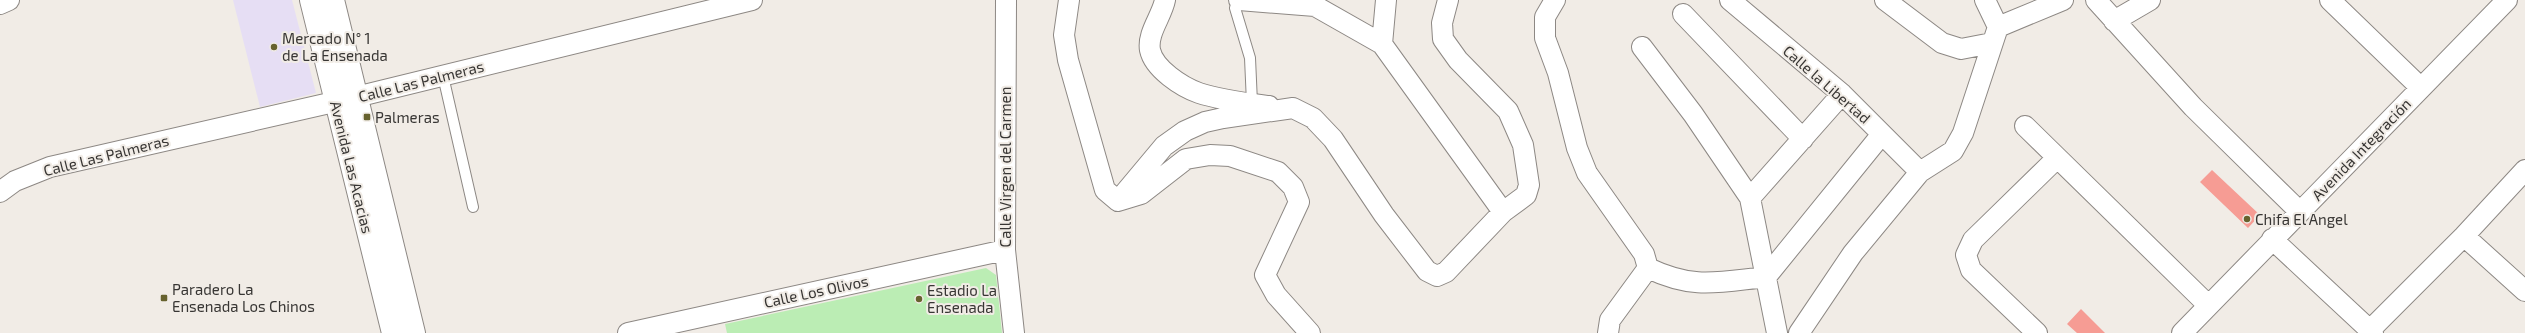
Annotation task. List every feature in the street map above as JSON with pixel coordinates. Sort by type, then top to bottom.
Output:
[{"type":"street","points":[[0,4],[9,0]]},
{"type":"street","name":"Avenida Las Acacias","points":[[311,0],[346,100],[414,333]]},
{"type":"street","name":"Avenida Las Acacias","points":[[333,0],[346,100],[393,333]]},
{"type":"street","name":"Calle Las Palmeras","points":[[0,192],[15,182],[50,167],[346,100],[752,0]]},
{"type":"street","name":"Calle Virgen del Carmen","points":[[1006,0],[1005,250],[1014,333]]},
{"type":"street","points":[[1069,0],[1064,35],[1068,60],[1105,190],[1118,201]]},
{"type":"street","points":[[1165,0],[1152,33],[1150,49],[1154,60],[1167,74],[1199,93],[1252,104],[1292,108],[1313,118],[1333,139],[1384,215],[1427,271],[1437,276],[1446,272],[1503,212],[1526,194],[1529,185],[1523,145],[1508,111],[1458,60],[1443,39],[1442,23],[1448,0]]},
{"type":"street","points":[[1238,0],[1315,6],[1382,44],[1503,212]]},
{"type":"street","points":[[1382,44],[1386,0]]},
{"type":"street","points":[[1555,0],[1545,17],[1545,38],[1558,73],[1577,148],[1587,173],[1644,254],[1648,268],[1670,278],[1702,284],[1766,277],[1882,134]]},
{"type":"street","name":"Calle la Libertad","points":[[1730,0],[1842,94],[1920,172]]},
{"type":"street","points":[[1885,0],[1942,43],[1962,49],[1995,35],[2063,0]]},
{"type":"street","points":[[1799,333],[1853,253],[1920,172],[1953,151],[1963,133],[1995,35],[1985,0]]},
{"type":"street","points":[[2096,0],[2193,107],[2300,212]]},
{"type":"street","points":[[2114,21],[2150,0]]},
{"type":"street","points":[[2330,0],[2420,87]]},
{"type":"street","name":"Avenida Integración","points":[[2186,332],[2208,305],[2420,87],[2507,0]]},
{"type":"street","points":[[1683,14],[1802,138]]},
{"type":"street","points":[[1642,47],[1693,114],[1750,198],[1778,333]]},
{"type":"street","points":[[1750,198],[1842,94]]},
{"type":"street","points":[[1118,201],[1164,146],[1186,131],[1205,122],[1223,118],[1292,108]]},
{"type":"street","points":[[2025,126],[2208,305]]},
{"type":"street","points":[[1118,201],[1140,194],[1186,159],[1210,155],[1230,156],[1278,172],[1293,187],[1299,202],[1265,275],[1276,295],[1310,333]]},
{"type":"street","points":[[2037,333],[1971,270],[1966,255],[1973,240],[2057,158]]},
{"type":"street","points":[[2272,239],[2371,331],[2464,236],[2525,170]]},
{"type":"street","points":[[2464,236],[2525,291]]},
{"type":"street","name":"Calle Los Olivos","points":[[628,333],[1005,250]]},
{"type":"street","points":[[1608,333],[1610,320],[1648,268]]},
{"type":"lane","points":[[1238,0],[1235,8],[1250,58],[1252,104]]},
{"type":"lane","points":[[443,76],[473,207]]},
{"type":"shaded area","name":"Mercado N° 1 de La Ensenada","points":[[233,0],[292,0],[316,93],[260,107]]},
{"type":"green space","name":"Estadio La Ensenada","points":[[986,268],[996,275],[1002,333],[727,333],[725,324]]},
{"type":"building","points":[[2212,170],[2260,215],[2248,228],[2200,182]]},
{"type":"building","points":[[2081,309],[2105,333],[2077,333],[2067,324]]},
{"type":"place","name":"Mercado N° 1 de La Ensenada","points":[[274,47]]},
{"type":"place","name":"Palmeras","points":[[367,117]]},
{"type":"place","name":"Chifa El Angel","points":[[2247,219]]},
{"type":"place","name":"Paradero La Ensenada Los Chinos","points":[[164,298]]},
{"type":"place","name":"Estadio La Ensenada","points":[[919,299]]}]
